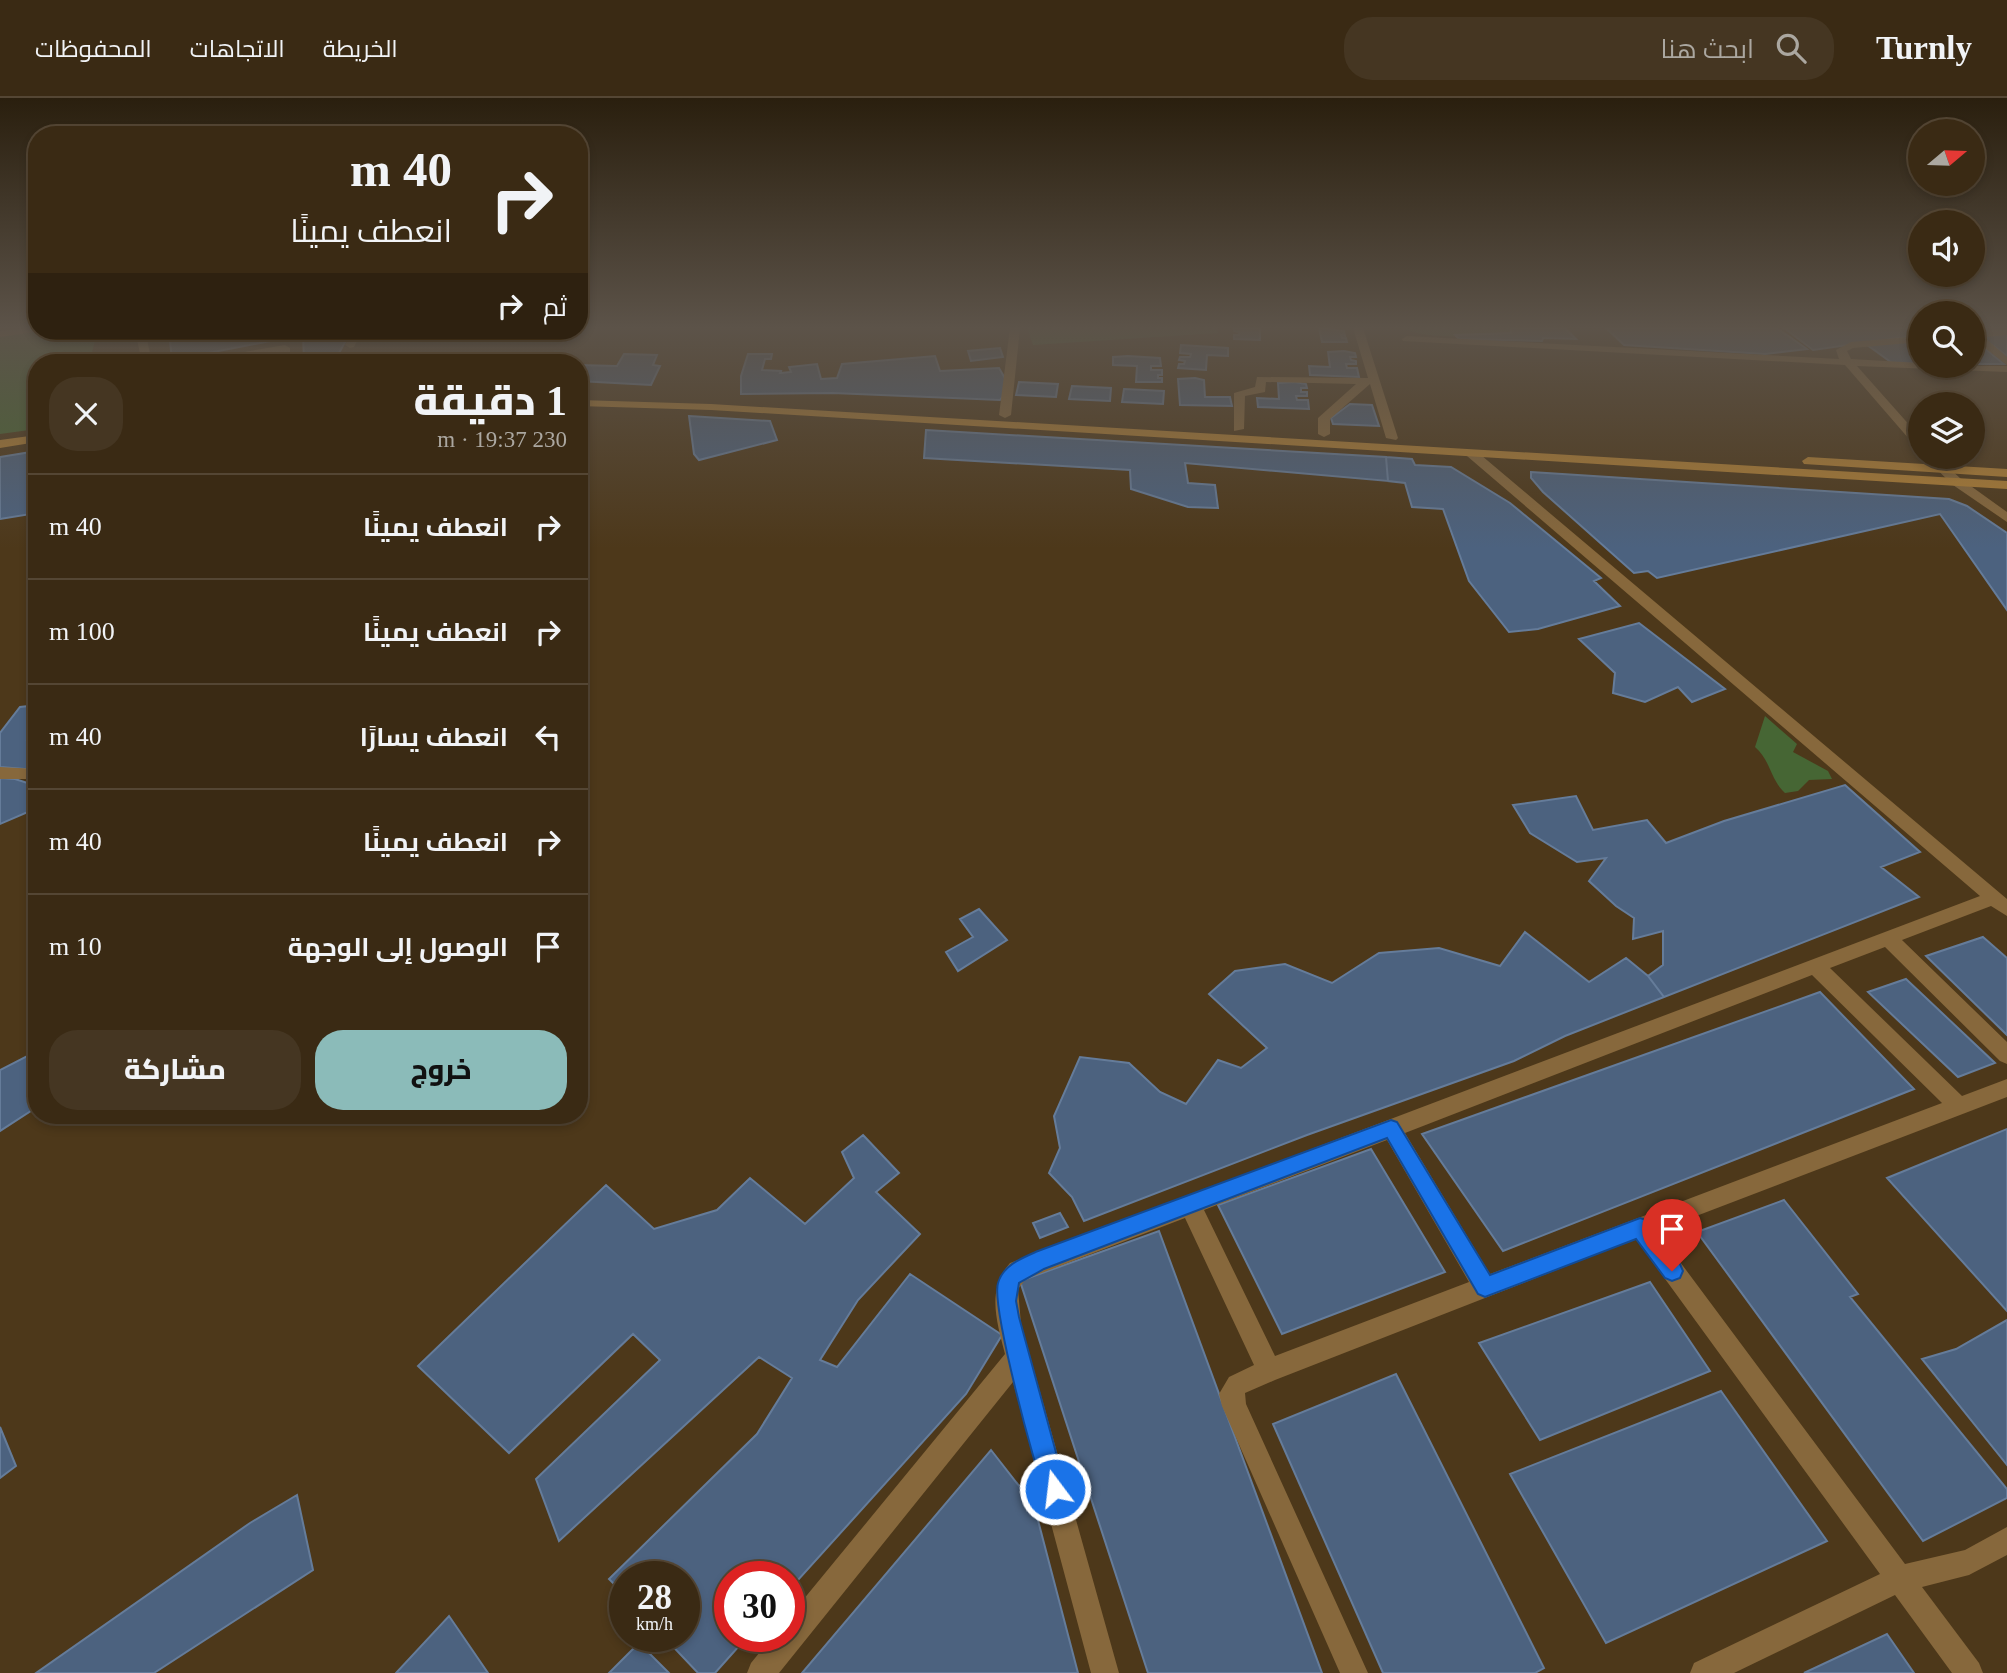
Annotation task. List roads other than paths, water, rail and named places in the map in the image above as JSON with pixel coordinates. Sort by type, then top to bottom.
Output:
[{"type":"main road","points":[[732,402],[1908,466]]},
{"type":"main road","points":[[588,403],[712,407],[2007,485]]},
{"type":"main road","points":[[0,444],[28,440]]},
{"type":"main road","points":[[1953,469],[2007,473]]},
{"type":"street","points":[[1006,415],[1007,402]]},
{"type":"street","points":[[1238,429],[1239,402]]},
{"type":"street","points":[[1324,434],[1324,418],[1345,402]]},
{"type":"street","points":[[1378,402],[1392,438]]},
{"type":"street","points":[[1883,402],[1908,431]]},
{"type":"street","points":[[1471,453],[2000,904]]},
{"type":"street","points":[[1941,469],[2007,518]]},
{"type":"street","points":[[0,773],[28,774]]},
{"type":"street","points":[[1105,1673],[1018,1357],[1006,1301],[1007,1285],[1012,1276],[1038,1262],[1888,938],[2000,904]]},
{"type":"street","points":[[1888,938],[2007,1055]]},
{"type":"street","points":[[1815,966],[1957,1105]]},
{"type":"street","points":[[1354,1673],[1234,1406],[1231,1394],[1237,1385],[1269,1370],[2007,1087]]},
{"type":"street","points":[[1391,1128],[1485,1287]]},
{"type":"street","points":[[1190,1205],[1269,1370]]},
{"type":"street","points":[[1640,1227],[1969,1673]]},
{"type":"street","points":[[761,1673],[1018,1357]]},
{"type":"street","points":[[1704,1673],[1899,1579],[1969,1562],[2007,1539]]}]
